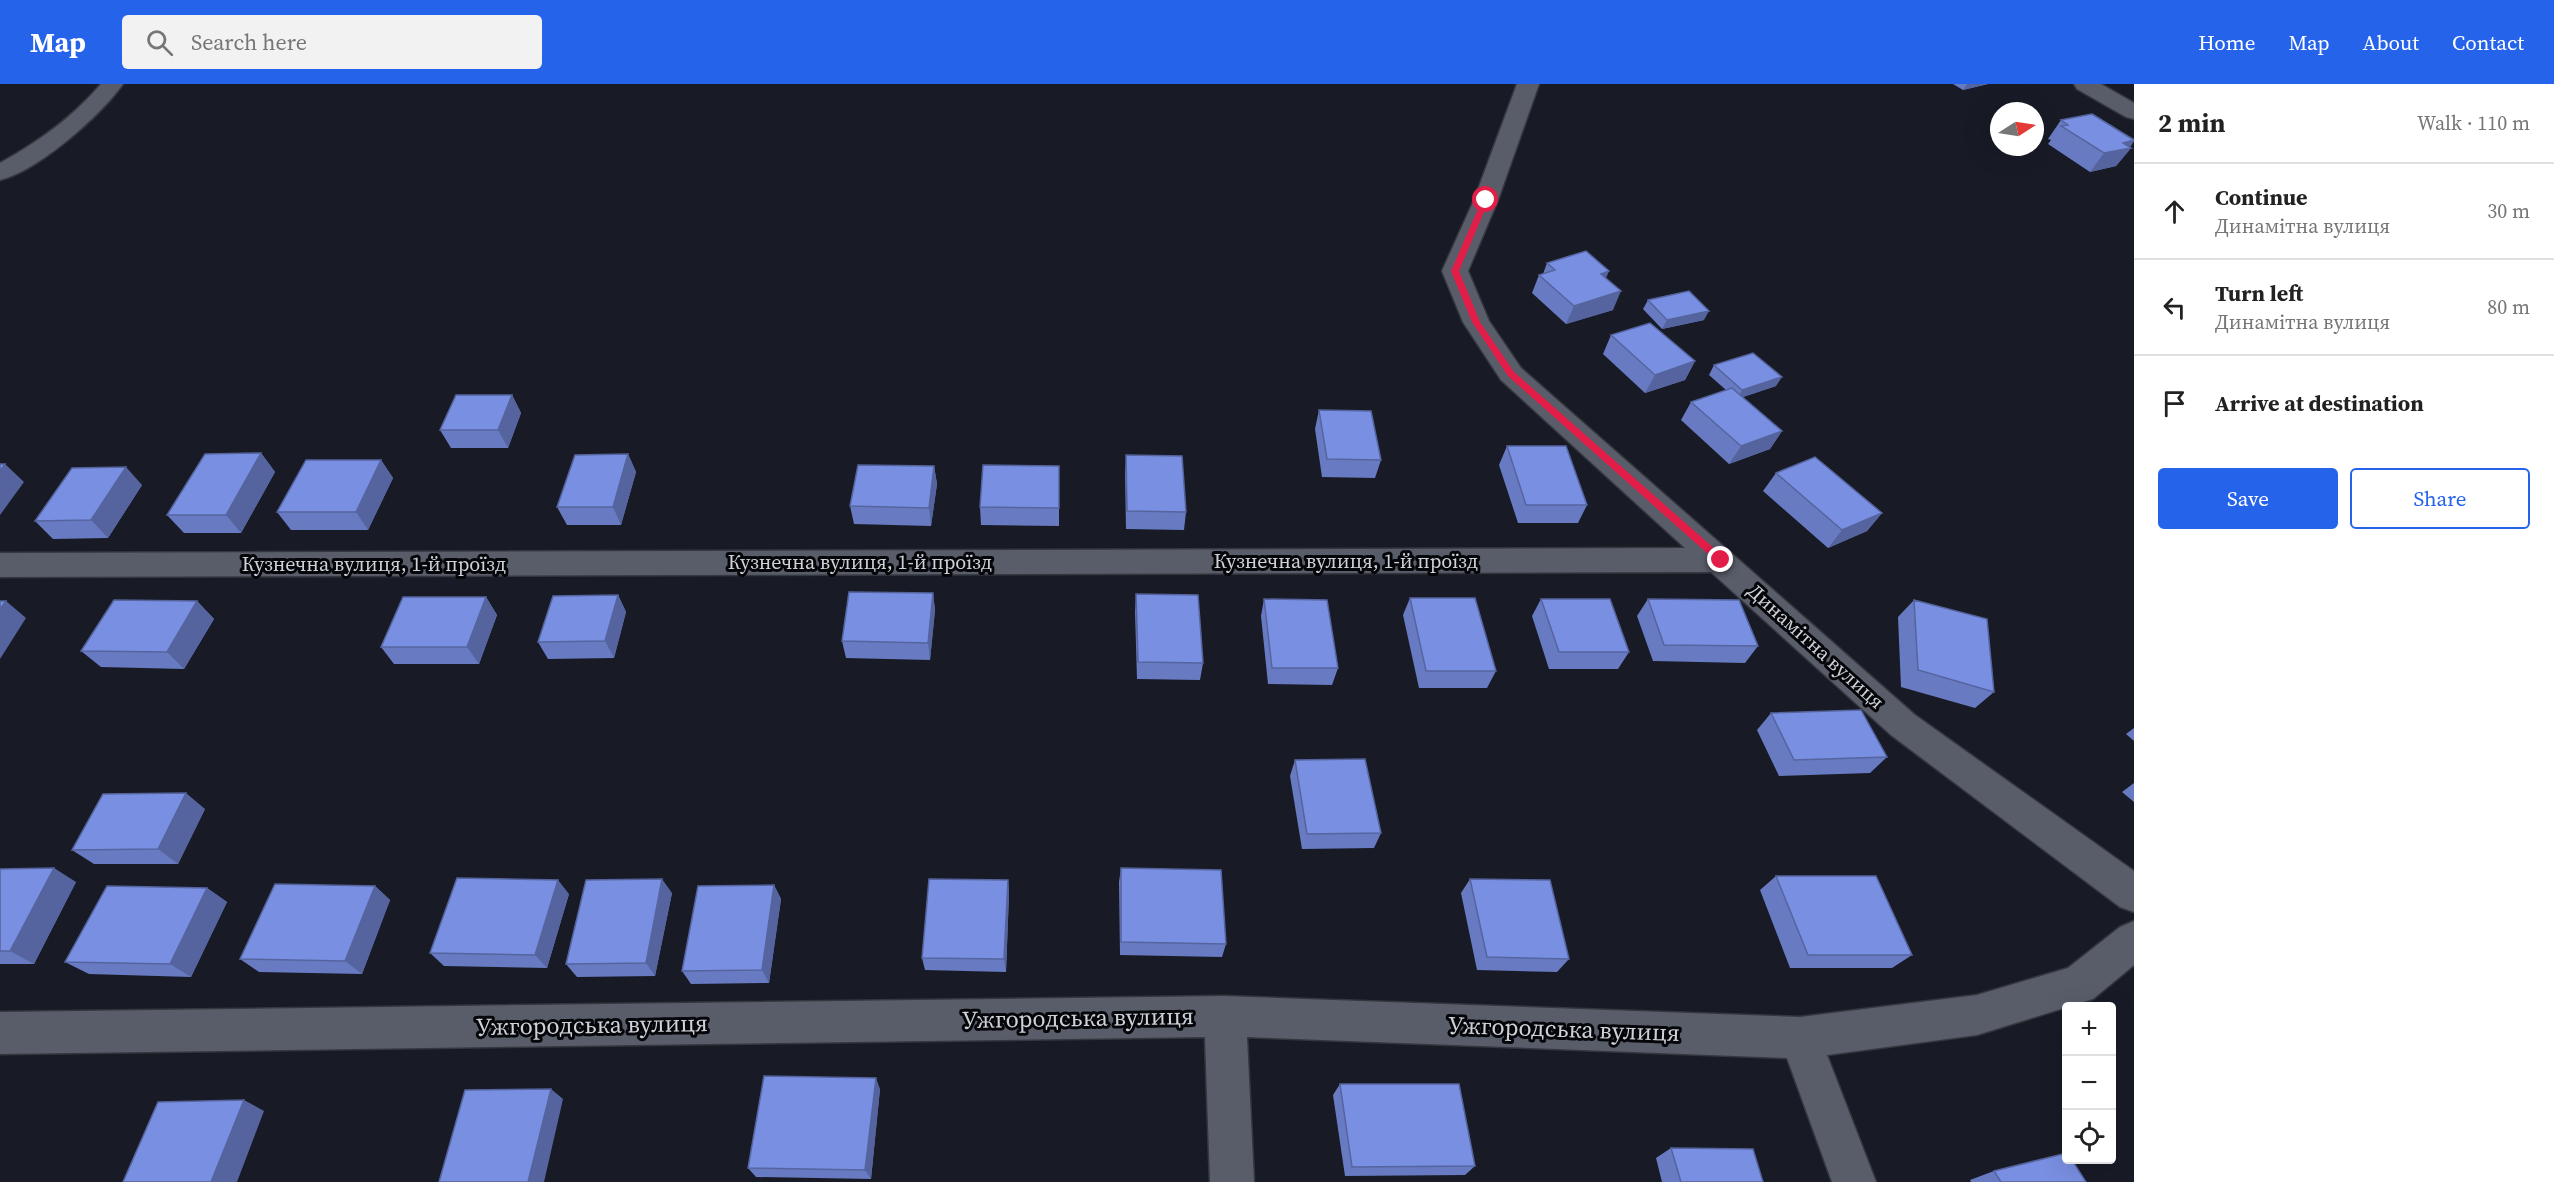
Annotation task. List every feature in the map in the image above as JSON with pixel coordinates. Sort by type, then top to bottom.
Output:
[{"type":"street","points":[[0,173],[48,146],[92,109],[112,84]]},
{"type":"street","name":"Динамітна вулиця","points":[[1528,84],[1486,200],[1455,271],[1476,322],[1511,374],[1903,725],[2134,894]]},
{"type":"street","points":[[2085,84],[2134,112]]},
{"type":"street","name":"Кузнечна вулиця, 1-й проїзд","points":[[0,565],[1721,560]]},
{"type":"street","name":"Ужгородська вулиця","points":[[0,1033],[1225,1016],[1800,1038],[1988,1012],[2079,985],[2134,940]]},
{"type":"street","points":[[1225,1016],[1232,1182]]},
{"type":"street","points":[[1800,1038],[1854,1182]]},
{"type":"building","points":[[2092,114],[2134,140],[2123,143],[2131,148],[2104,153],[2061,126],[2068,125],[2061,120]]},
{"type":"building","points":[[1586,251],[1609,271],[1601,274],[1621,291],[1574,306],[1539,275],[1555,270],[1547,263]]},
{"type":"building","points":[[1689,291],[1709,311],[1667,320],[1648,300]]},
{"type":"building","points":[[1650,323],[1695,361],[1655,375],[1611,335]]},
{"type":"building","points":[[1753,353],[1782,377],[1742,390],[1714,365]]},
{"type":"building","points":[[1732,388],[1782,431],[1741,446],[1691,402]]},
{"type":"building","points":[[456,395],[512,395],[498,430],[440,430]]},
{"type":"building","points":[[1319,410],[1371,411],[1381,460],[1327,459]]},
{"type":"building","points":[[1507,446],[1566,446],[1587,505],[1526,505]]},
{"type":"building","points":[[261,453],[226,515],[167,515],[205,454]]},
{"type":"building","points":[[628,454],[613,507],[557,507],[575,455]]},
{"type":"building","points":[[1126,455],[1182,456],[1186,512],[1127,511]]},
{"type":"building","points":[[1815,457],[1882,513],[1842,530],[1776,473]]},
{"type":"building","points":[[306,460],[381,460],[356,512],[277,512]]},
{"type":"building","points":[[858,465],[934,466],[929,508],[850,506]]},
{"type":"building","points":[[983,465],[1059,466],[1059,508],[980,507]]},
{"type":"building","points":[[126,467],[91,520],[35,521],[72,468]]},
{"type":"building","points":[[849,592],[933,593],[928,643],[842,641]]},
{"type":"building","points":[[1136,594],[1198,595],[1203,663],[1138,662]]},
{"type":"building","points":[[618,595],[605,641],[538,642],[553,596]]},
{"type":"building","points":[[403,597],[486,597],[467,647],[381,647]]},
{"type":"building","points":[[1410,598],[1475,598],[1496,671],[1426,671]]},
{"type":"building","points":[[1264,599],[1327,600],[1338,668],[1272,668]]},
{"type":"building","points":[[1541,599],[1610,599],[1629,652],[1559,652]]},
{"type":"building","points":[[1648,599],[1739,600],[1758,646],[1664,645]]},
{"type":"building","points":[[114,600],[197,601],[167,652],[81,651]]},
{"type":"building","points":[[1914,600],[1987,619],[1994,692],[1918,670]]},
{"type":"building","points":[[0,601],[6,601],[0,609]]},
{"type":"building","points":[[1861,710],[1887,757],[1794,760],[1771,713]]},
{"type":"building","points":[[1365,759],[1381,833],[1307,834],[1295,760]]},
{"type":"building","points":[[186,793],[158,849],[72,850],[103,794]]},
{"type":"building","points":[[54,868],[10,951],[0,951],[0,869]]},
{"type":"building","points":[[1121,868],[1221,870],[1226,944],[1121,942]]},
{"type":"building","points":[[1776,876],[1876,876],[1912,955],[1808,955]]},
{"type":"building","points":[[457,878],[558,880],[535,955],[430,953]]},
{"type":"building","points":[[662,879],[646,963],[566,964],[586,880]]},
{"type":"building","points":[[929,879],[1008,880],[1004,959],[922,958]]},
{"type":"building","points":[[1470,879],[1550,880],[1569,959],[1487,957]]},
{"type":"building","points":[[275,884],[375,886],[345,961],[240,959]]},
{"type":"building","points":[[774,885],[762,970],[682,971],[698,886]]},
{"type":"building","points":[[107,886],[207,888],[170,964],[65,962]]},
{"type":"building","points":[[764,1076],[876,1078],[865,1170],[748,1168]]},
{"type":"building","points":[[1340,1084],[1459,1084],[1475,1166],[1352,1167]]},
{"type":"building","points":[[551,1089],[528,1182],[439,1182],[465,1090]]},
{"type":"building","points":[[244,1100],[211,1182],[123,1182],[158,1102]]},
{"type":"building","points":[[1671,1148],[1753,1149],[1763,1182],[1681,1182]]},
{"type":"building","points":[[2062,1154],[2062,1164],[2075,1164],[2086,1182],[2001,1182],[1994,1171]]},
{"type":"route","points":[[1486,200],[1455,271],[1476,322],[1511,374],[1721,560]]}]
